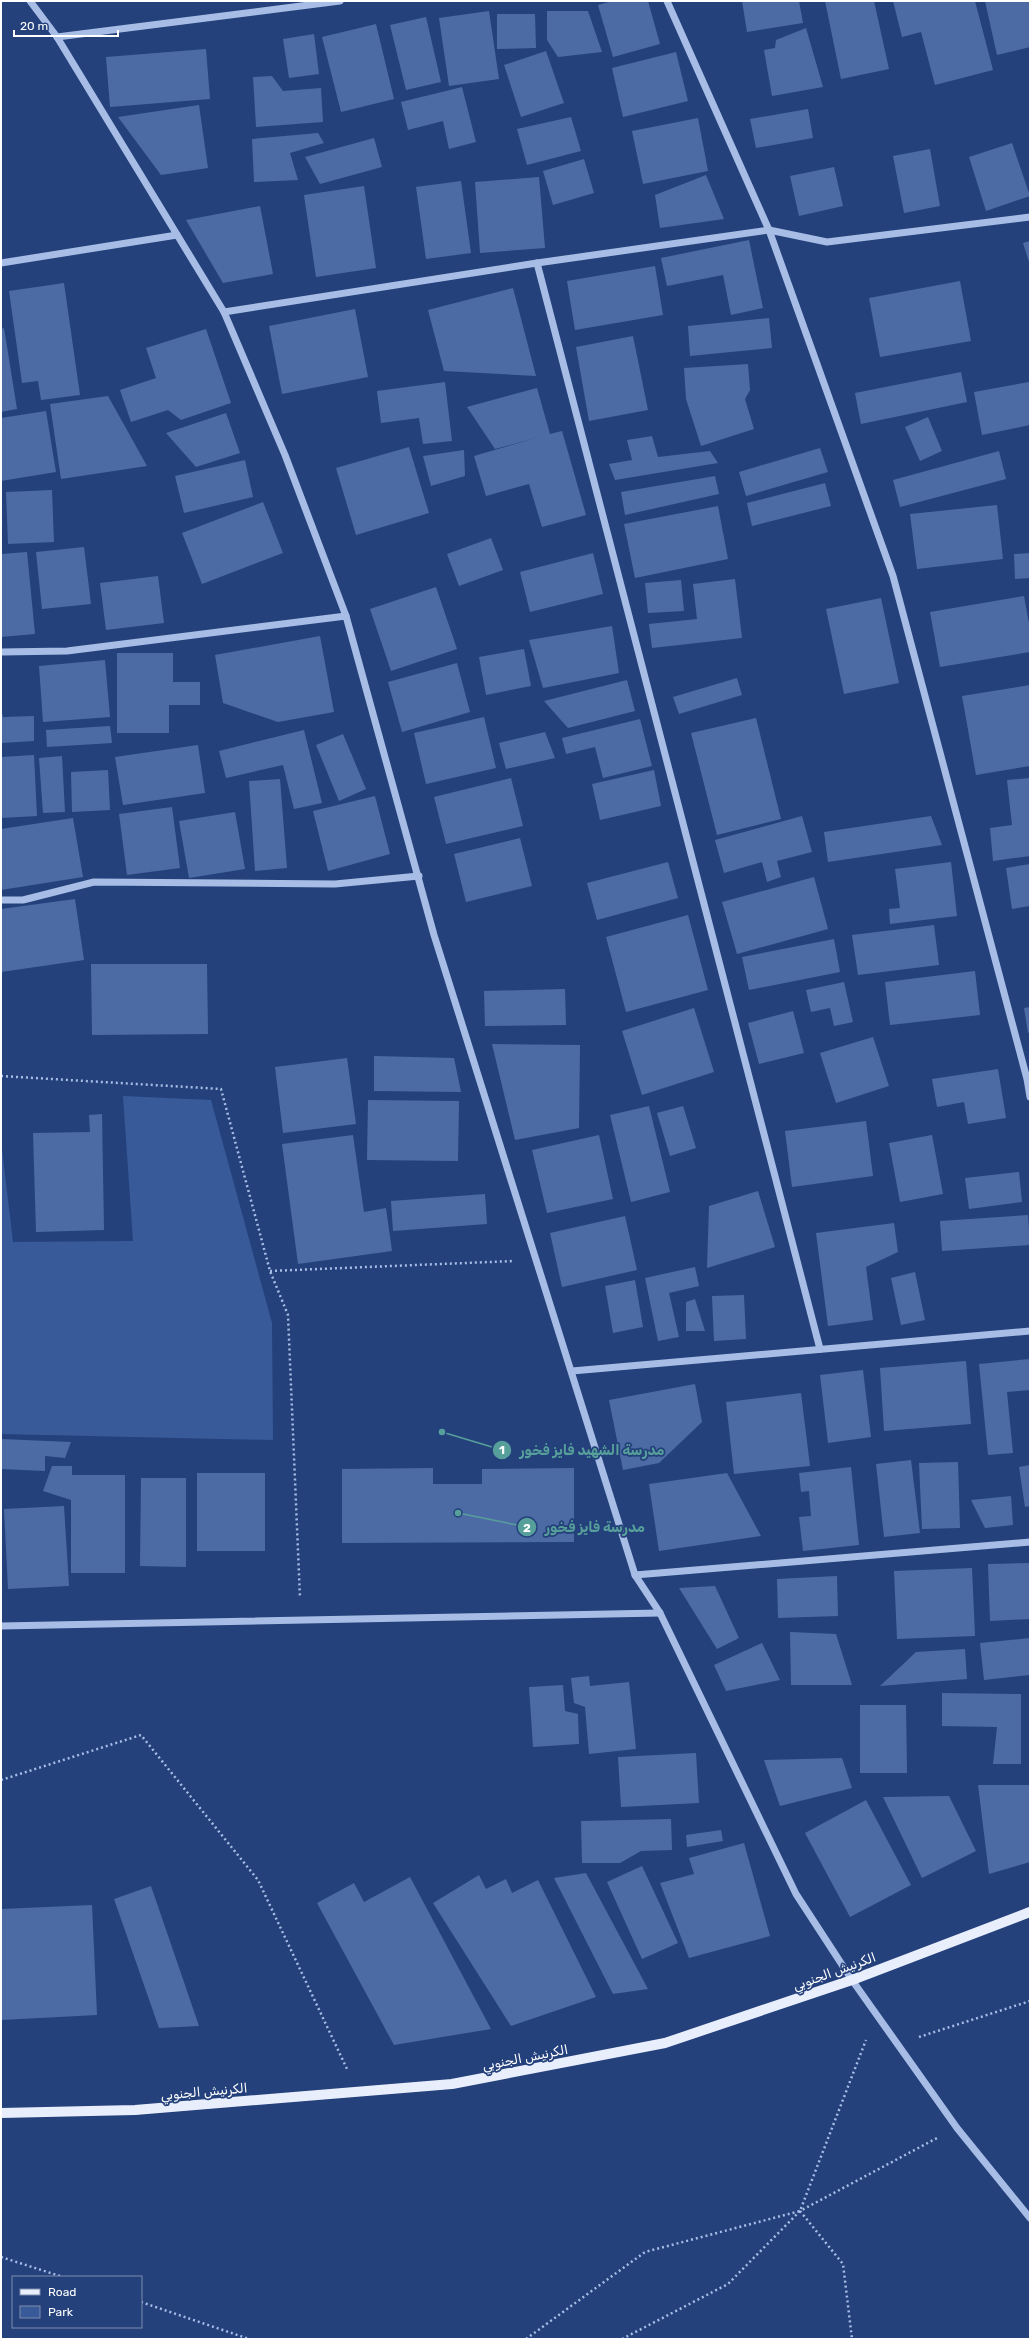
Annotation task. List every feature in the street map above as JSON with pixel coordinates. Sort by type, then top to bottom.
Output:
[{"type":"main road","name":"الكرنيش الجنوبي","points":[[1,2113],[134,2110],[452,2084],[665,2044],[852,1980],[1030,1912]]},
{"type":"street","points":[[30,1],[57,37],[224,312],[285,455],[346,616],[419,876],[436,943],[635,1574],[660,1613],[796,1894],[852,1980],[957,2128],[1030,2218]]},
{"type":"street","points":[[57,37],[340,1]]},
{"type":"street","points":[[667,1],[769,230],[893,576],[1029,1079],[1030,1097]]},
{"type":"street","points":[[224,312],[536,263],[769,230],[827,242],[1030,217]]},
{"type":"street","points":[[1,263],[177,235]]},
{"type":"street","points":[[536,263],[820,1349]]},
{"type":"street","points":[[1,652],[67,651],[346,616]]},
{"type":"street","points":[[1,900],[23,900],[94,882],[335,884],[419,876]]},
{"type":"street","points":[[572,1371],[1030,1332]]},
{"type":"street","points":[[635,1574],[1030,1542]]},
{"type":"street","points":[[1,1626],[660,1613]]},
{"type":"path","points":[[1,1076],[221,1089],[270,1271],[288,1315],[301,1620]]},
{"type":"path","points":[[270,1271],[536,1260]]},
{"type":"path","points":[[1,1780],[141,1736],[258,1880],[357,2092]]},
{"type":"path","points":[[897,2044],[1030,2001]]},
{"type":"path","points":[[622,2339],[728,2284],[800,2211],[876,2014]]},
{"type":"path","points":[[526,2339],[645,2252],[800,2211],[957,2128]]},
{"type":"path","points":[[800,2211],[843,2264],[852,2339]]},
{"type":"path","points":[[1,2257],[60,2276]]},
{"type":"path","points":[[142,2302],[249,2339]]},
{"type":"green space","points":[[123,1096],[211,1100],[272,1323],[273,1440],[1,1434],[1,1141],[13,1242],[133,1241]]},
{"type":"building","points":[[612,1],[648,1],[660,44],[613,57],[598,5]]},
{"type":"building","points":[[742,1],[799,1],[803,23],[747,32]]},
{"type":"building","points":[[825,1],[874,1],[889,69],[841,79]]},
{"type":"building","points":[[893,1],[975,1],[993,70],[935,85],[921,32],[902,37]]},
{"type":"building","points":[[985,1],[1030,1],[1030,47],[997,55]]},
{"type":"building","points":[[489,11],[499,79],[449,86],[439,18]]},
{"type":"building","points":[[547,11],[588,11],[602,52],[558,57],[547,40]]},
{"type":"building","points":[[497,14],[535,14],[536,48],[497,49]]},
{"type":"building","points":[[426,17],[441,82],[406,90],[390,25]]},
{"type":"building","points":[[376,24],[394,99],[341,112],[322,37]]},
{"type":"building","points":[[806,28],[823,87],[772,96],[764,50],[775,48],[776,40]]},
{"type":"building","points":[[314,34],[319,74],[289,78],[283,39]]},
{"type":"building","points":[[206,49],[210,99],[110,107],[106,57]]},
{"type":"building","points":[[546,51],[564,103],[521,117],[504,65]]},
{"type":"building","points":[[676,52],[688,101],[623,117],[612,68]]},
{"type":"building","points":[[272,76],[283,91],[321,88],[323,122],[256,127],[253,77]]},
{"type":"building","points":[[462,87],[476,142],[449,149],[443,121],[408,130],[401,102]]},
{"type":"building","points":[[199,105],[208,168],[161,175],[118,117]]},
{"type":"building","points":[[808,109],[813,138],[756,148],[750,119]]},
{"type":"building","points":[[571,117],[581,151],[527,165],[517,129]]},
{"type":"building","points":[[698,118],[708,171],[643,184],[632,131]]},
{"type":"building","points":[[318,133],[324,143],[290,153],[298,180],[254,182],[252,139]]},
{"type":"building","points":[[374,138],[382,167],[320,184],[305,157]]},
{"type":"building","points":[[1012,143],[1030,196],[986,211],[969,157]]},
{"type":"building","points":[[930,149],[940,206],[904,213],[893,156]]},
{"type":"building","points":[[584,159],[594,193],[553,205],[543,171]]},
{"type":"building","points":[[834,167],[843,206],[799,216],[790,176]]},
{"type":"building","points":[[706,175],[724,219],[660,228],[655,195]]},
{"type":"building","points":[[539,177],[545,248],[480,253],[475,182]]},
{"type":"building","points":[[461,181],[471,253],[426,259],[416,187]]},
{"type":"building","points":[[364,186],[376,268],[316,277],[304,195]]},
{"type":"building","points":[[260,206],[273,274],[223,283],[186,220]]},
{"type":"building","points":[[749,240],[763,308],[731,315],[723,275],[667,286],[661,258]]},
{"type":"building","points":[[1030,241],[1030,265],[1023,243]]},
{"type":"building","points":[[655,266],[663,315],[575,330],[567,281]]},
{"type":"building","points":[[960,281],[971,341],[880,357],[869,298]]},
{"type":"building","points":[[64,283],[80,395],[41,400],[38,381],[22,383],[9,291]]},
{"type":"building","points":[[513,288],[536,376],[444,371],[428,310]]},
{"type":"building","points":[[355,309],[368,377],[282,394],[269,326]]},
{"type":"building","points":[[769,318],[772,348],[690,356],[688,326]]},
{"type":"building","points":[[4,328],[17,409],[1,412],[1,329]]},
{"type":"building","points":[[206,329],[231,403],[181,420],[168,410],[131,422],[120,390],[156,378],[146,348]]},
{"type":"building","points":[[633,336],[648,410],[589,421],[576,347]]},
{"type":"building","points":[[748,364],[750,390],[745,399],[754,429],[701,446],[686,399],[684,368]]},
{"type":"building","points":[[961,372],[967,402],[861,424],[855,393]]},
{"type":"building","points":[[445,382],[452,441],[423,444],[419,418],[381,423],[377,391]]},
{"type":"building","points":[[1029,382],[1030,425],[982,435],[974,392]]},
{"type":"building","points":[[537,388],[550,434],[562,431],[586,515],[542,527],[529,484],[486,496],[474,456],[539,437],[495,449],[467,407]]},
{"type":"building","points":[[108,396],[147,466],[61,479],[50,404]]},
{"type":"building","points":[[46,411],[56,472],[1,481],[1,418]]},
{"type":"building","points":[[226,413],[240,453],[196,467],[166,433]]},
{"type":"building","points":[[928,417],[942,451],[920,461],[905,427]]},
{"type":"building","points":[[652,436],[658,457],[710,451],[718,463],[615,480],[609,464],[632,460],[627,440]]},
{"type":"building","points":[[409,447],[429,513],[356,535],[336,468]]},
{"type":"building","points":[[820,448],[828,472],[746,496],[739,472]]},
{"type":"building","points":[[464,450],[465,476],[431,486],[423,456]]},
{"type":"building","points":[[999,451],[1006,479],[900,507],[893,480]]},
{"type":"building","points":[[245,460],[253,497],[184,513],[175,476]]},
{"type":"building","points":[[715,476],[719,494],[625,515],[621,492]]},
{"type":"building","points":[[825,483],[831,506],[752,526],[747,503]]},
{"type":"building","points":[[52,490],[54,542],[8,544],[6,492]]},
{"type":"building","points":[[263,502],[283,553],[202,584],[182,533]]},
{"type":"building","points":[[997,505],[1003,559],[917,569],[910,514]]},
{"type":"building","points":[[718,506],[728,559],[635,578],[624,524]]},
{"type":"building","points":[[491,538],[503,570],[459,586],[447,554]]},
{"type":"building","points":[[84,547],[91,604],[42,609],[36,552]]},
{"type":"building","points":[[27,552],[35,634],[1,637],[1,554]]},
{"type":"building","points":[[593,553],[603,594],[530,612],[520,572]]},
{"type":"building","points":[[1030,553],[1030,578],[1015,579],[1014,554]]},
{"type":"building","points":[[158,576],[164,623],[106,630],[100,583]]},
{"type":"building","points":[[735,579],[742,638],[652,648],[649,624],[697,619],[693,584]]},
{"type":"building","points":[[681,580],[684,611],[648,613],[645,583]]},
{"type":"building","points":[[436,587],[457,649],[391,671],[370,609]]},
{"type":"building","points":[[1024,596],[1030,629],[1030,652],[940,667],[930,612]]},
{"type":"building","points":[[881,598],[899,683],[844,694],[826,609]]},
{"type":"building","points":[[612,626],[619,673],[543,688],[529,640]]},
{"type":"building","points":[[320,636],[334,712],[278,722],[223,703],[215,655]]},
{"type":"building","points":[[524,649],[531,686],[486,695],[479,657]]},
{"type":"building","points":[[117,653],[173,653],[173,682],[200,682],[200,705],[169,705],[169,733],[117,733]]},
{"type":"building","points":[[105,660],[110,717],[43,722],[39,666]]},
{"type":"building","points":[[457,663],[470,712],[402,732],[388,682]]},
{"type":"building","points":[[737,678],[742,695],[679,714],[673,697]]},
{"type":"building","points":[[627,680],[635,711],[568,728],[544,701]]},
{"type":"building","points":[[1030,685],[1030,766],[976,775],[962,696]]},
{"type":"building","points":[[1,709],[3,717],[34,716],[34,741],[1,743]]},
{"type":"building","points":[[484,717],[496,768],[426,784],[414,733]]},
{"type":"building","points":[[756,718],[781,819],[717,835],[691,733]]},
{"type":"building","points":[[640,719],[652,766],[603,778],[595,747],[566,754],[562,738]]},
{"type":"building","points":[[110,726],[112,743],[47,747],[46,730]]},
{"type":"building","points":[[304,730],[322,803],[294,809],[283,765],[226,778],[219,751]]},
{"type":"building","points":[[545,732],[555,758],[506,769],[499,743]]},
{"type":"building","points":[[343,734],[366,789],[339,801],[316,745]]},
{"type":"building","points":[[198,745],[205,793],[123,805],[115,757]]},
{"type":"building","points":[[34,755],[37,816],[1,818],[1,757]]},
{"type":"building","points":[[62,756],[65,812],[43,813],[39,758]]},
{"type":"building","points":[[108,770],[110,810],[72,812],[71,772]]},
{"type":"building","points":[[654,770],[661,806],[600,820],[592,784]]},
{"type":"building","points":[[511,778],[523,826],[446,844],[434,797]]},
{"type":"building","points":[[1030,778],[1030,856],[993,861],[990,828],[1012,825],[1007,780]]},
{"type":"building","points":[[280,779],[287,868],[255,871],[249,781]]},
{"type":"building","points":[[375,796],[390,854],[328,871],[313,811]]},
{"type":"building","points":[[172,807],[180,868],[127,875],[119,814]]},
{"type":"building","points":[[235,812],[245,869],[189,878],[179,821]]},
{"type":"building","points":[[802,816],[812,852],[777,861],[781,877],[767,882],[762,862],[724,873],[715,840]]},
{"type":"building","points":[[931,816],[942,845],[828,862],[824,832]]},
{"type":"building","points":[[73,818],[83,877],[1,890],[1,829]]},
{"type":"building","points":[[520,838],[532,886],[466,902],[454,854]]},
{"type":"building","points":[[668,862],[678,898],[597,920],[587,883]]},
{"type":"building","points":[[951,862],[957,916],[890,924],[889,909],[900,908],[895,869]]},
{"type":"building","points":[[1030,864],[1030,906],[1012,909],[1006,868]]},
{"type":"building","points":[[814,877],[828,929],[737,954],[722,902]]},
{"type":"building","points":[[75,899],[84,960],[1,972],[1,909]]},
{"type":"building","points":[[688,915],[708,990],[626,1012],[606,937]]},
{"type":"building","points":[[934,925],[939,965],[858,975],[852,935]]},
{"type":"building","points":[[834,939],[840,972],[749,990],[742,957]]},
{"type":"building","points":[[91,964],[207,964],[208,1034],[92,1035]]},
{"type":"building","points":[[975,971],[980,1015],[890,1025],[885,982]]},
{"type":"building","points":[[844,982],[853,1022],[834,1026],[830,1008],[811,1012],[806,990]]},
{"type":"building","points":[[565,989],[566,1025],[485,1026],[484,991]]},
{"type":"building","points":[[1030,1007],[1030,1032],[1028,1033],[1024,1008]]},
{"type":"building","points":[[694,1008],[714,1072],[642,1095],[622,1031]]},
{"type":"building","points":[[793,1011],[804,1053],[759,1064],[748,1023]]},
{"type":"building","points":[[873,1037],[889,1086],[836,1103],[820,1053]]},
{"type":"building","points":[[492,1044],[580,1045],[579,1128],[515,1140]]},
{"type":"building","points":[[374,1056],[454,1058],[461,1092],[374,1091]]},
{"type":"building","points":[[347,1058],[356,1124],[283,1133],[275,1067]]},
{"type":"building","points":[[998,1069],[1006,1118],[968,1124],[964,1102],[937,1107],[932,1079]]},
{"type":"building","points":[[368,1100],[459,1101],[458,1161],[367,1160]]},
{"type":"building","points":[[649,1106],[670,1192],[631,1202],[610,1115]]},
{"type":"building","points":[[683,1106],[696,1148],[670,1156],[657,1113]]},
{"type":"building","points":[[102,1114],[104,1230],[36,1232],[33,1133],[90,1132],[89,1115]]},
{"type":"building","points":[[866,1121],[873,1176],[792,1187],[785,1131]]},
{"type":"building","points":[[353,1135],[364,1212],[386,1208],[392,1251],[298,1264],[282,1144]]},
{"type":"building","points":[[599,1135],[613,1199],[547,1213],[532,1150]]},
{"type":"building","points":[[932,1135],[943,1194],[900,1202],[889,1143]]},
{"type":"building","points":[[1019,1172],[1022,1202],[969,1209],[965,1178]]},
{"type":"building","points":[[758,1191],[775,1247],[707,1268],[709,1206]]},
{"type":"building","points":[[485,1194],[487,1224],[393,1231],[391,1201]]},
{"type":"building","points":[[1028,1215],[1030,1245],[942,1251],[940,1221]]},
{"type":"building","points":[[625,1216],[637,1270],[562,1287],[550,1233]]},
{"type":"building","points":[[894,1223],[898,1252],[866,1267],[873,1320],[828,1326],[816,1233]]},
{"type":"building","points":[[695,1267],[699,1286],[669,1293],[679,1337],[658,1341],[645,1278]]},
{"type":"building","points":[[915,1272],[925,1320],[901,1325],[891,1278]]},
{"type":"building","points":[[635,1280],[643,1327],[613,1333],[605,1286]]},
{"type":"building","points":[[744,1295],[746,1339],[714,1341],[712,1296]]},
{"type":"building","points":[[695,1299],[705,1331],[686,1331],[686,1302]]},
{"type":"building","points":[[1030,1359],[1030,1390],[1007,1392],[1013,1453],[988,1455],[979,1364]]},
{"type":"building","points":[[966,1361],[971,1424],[884,1431],[880,1368]]},
{"type":"building","points":[[863,1370],[871,1437],[828,1443],[820,1375]]},
{"type":"building","points":[[695,1384],[702,1422],[659,1463],[623,1470],[609,1400]]},
{"type":"building","points":[[801,1393],[810,1466],[734,1474],[726,1402]]},
{"type":"building","points":[[1,1439],[71,1442],[65,1458],[45,1456],[45,1471],[1,1469]]},
{"type":"building","points":[[911,1460],[920,1533],[884,1537],[876,1464]]},
{"type":"building","points":[[958,1462],[960,1528],[922,1529],[919,1463]]},
{"type":"building","points":[[1030,1465],[1030,1506],[1025,1507],[1019,1467]]},
{"type":"building","points":[[52,1466],[72,1466],[72,1475],[125,1475],[125,1573],[71,1573],[71,1500],[43,1491]]},
{"type":"building","points":[[851,1467],[859,1545],[803,1551],[799,1517],[811,1516],[809,1491],[801,1492],[799,1473]]},
{"type":"building","points":[[433,1468],[433,1484],[482,1484],[482,1469],[574,1468],[574,1542],[342,1543],[342,1469]]},
{"type":"building","points":[[197,1473],[265,1473],[265,1551],[197,1551]]},
{"type":"building","points":[[727,1473],[761,1536],[659,1551],[649,1484]]},
{"type":"building","points":[[141,1478],[186,1478],[186,1567],[140,1566]]},
{"type":"building","points":[[1011,1496],[1013,1525],[985,1528],[971,1500]]},
{"type":"building","points":[[64,1506],[69,1586],[8,1589],[4,1509]]},
{"type":"building","points":[[1030,1563],[1030,1619],[990,1621],[988,1564]]},
{"type":"building","points":[[972,1568],[975,1636],[897,1639],[894,1571]]},
{"type":"building","points":[[837,1576],[838,1616],[778,1618],[777,1579]]},
{"type":"building","points":[[715,1586],[739,1638],[717,1649],[679,1588]]},
{"type":"building","points":[[790,1632],[836,1634],[852,1685],[791,1685]]},
{"type":"building","points":[[1030,1638],[1030,1675],[984,1680],[980,1643]]},
{"type":"building","points":[[762,1643],[780,1680],[726,1691],[714,1665]]},
{"type":"building","points":[[965,1649],[967,1679],[880,1686],[916,1652]]},
{"type":"building","points":[[589,1676],[590,1686],[629,1682],[636,1749],[589,1754],[585,1707],[574,1703],[571,1678]]},
{"type":"building","points":[[563,1685],[565,1711],[578,1714],[579,1744],[533,1747],[529,1687]]},
{"type":"building","points":[[942,1693],[1021,1694],[1021,1764],[993,1764],[997,1727],[942,1726]]},
{"type":"building","points":[[860,1705],[906,1705],[907,1773],[860,1773]]},
{"type":"building","points":[[696,1753],[699,1803],[621,1807],[618,1757]]},
{"type":"building","points":[[842,1758],[852,1788],[780,1806],[764,1760]]},
{"type":"building","points":[[978,1785],[1030,1785],[1030,1862],[989,1874]]},
{"type":"building","points":[[949,1796],[976,1851],[922,1878],[883,1797]]},
{"type":"building","points":[[866,1800],[911,1885],[850,1917],[805,1833]]},
{"type":"building","points":[[671,1819],[672,1850],[641,1851],[620,1863],[582,1863],[581,1821]]},
{"type":"building","points":[[721,1830],[723,1841],[687,1847],[686,1835]]},
{"type":"building","points":[[744,1843],[770,1936],[689,1958],[660,1883],[694,1874],[689,1858]]},
{"type":"building","points":[[642,1866],[678,1943],[642,1959],[607,1882]]},
{"type":"building","points":[[586,1873],[648,1989],[613,1994],[554,1878]]},
{"type":"building","points":[[479,1875],[486,1889],[506,1879],[512,1893],[538,1880],[596,1997],[511,2026],[433,1903]]},
{"type":"building","points":[[410,1877],[491,2029],[394,2045],[317,1903],[354,1883],[364,1902]]},
{"type":"building","points":[[151,1886],[199,2026],[159,2028],[114,1899]]},
{"type":"building","points":[[92,1905],[97,2015],[1,2020],[1,1909]]},
{"type":"place","name":"مدرسة الشهيد فايز فخور","points":[[442,1432]]},
{"type":"place","name":"مدرسة فايز فخور","points":[[458,1513]]}]
